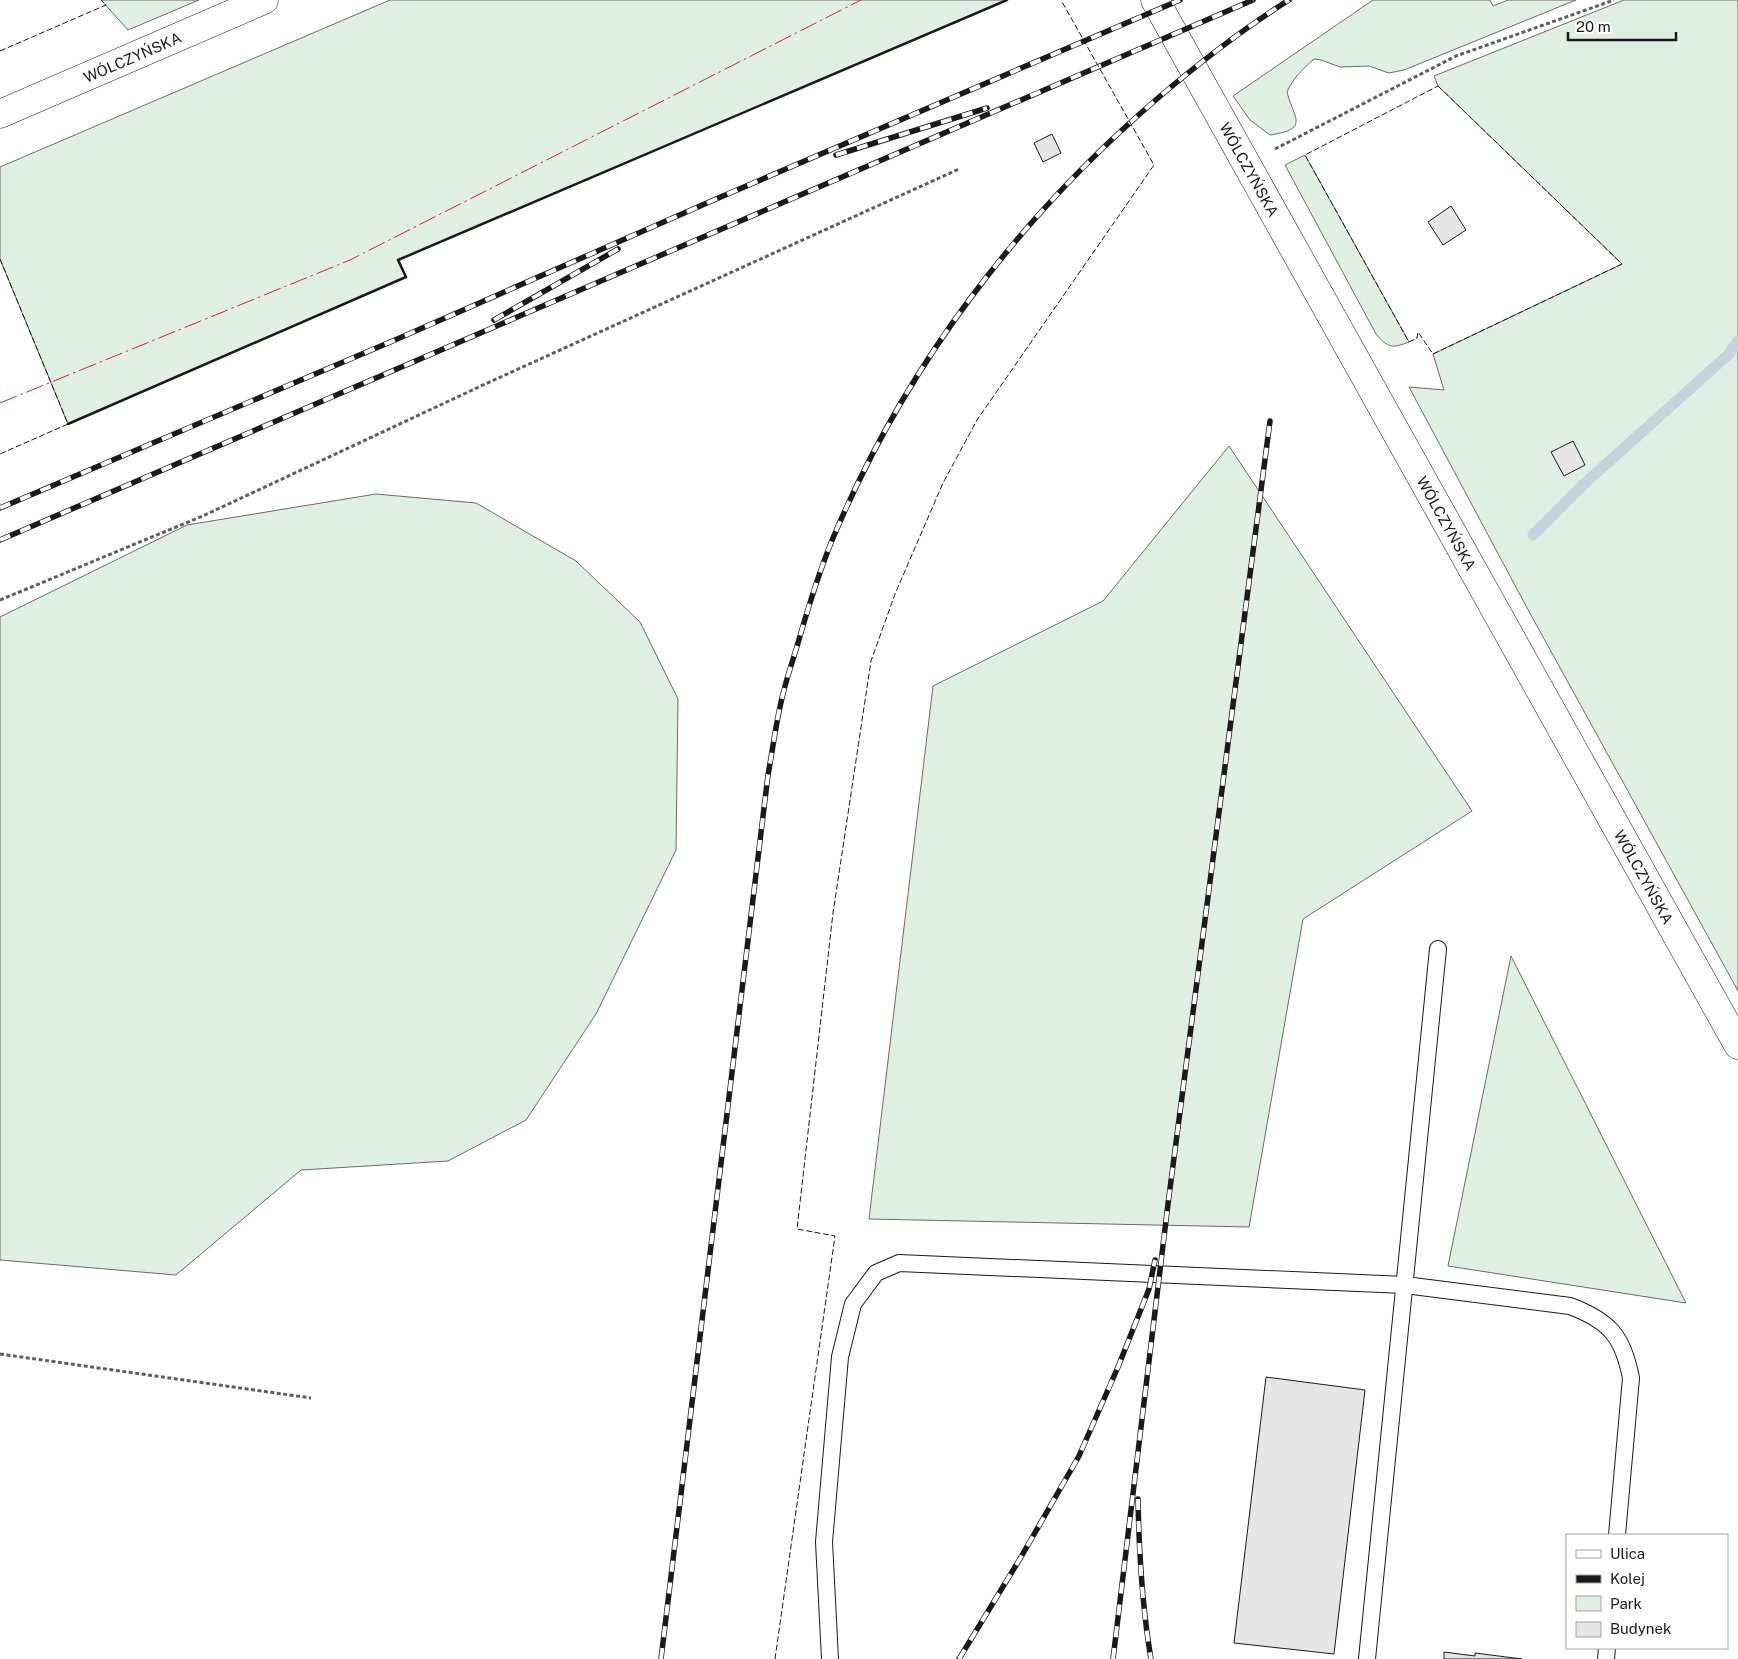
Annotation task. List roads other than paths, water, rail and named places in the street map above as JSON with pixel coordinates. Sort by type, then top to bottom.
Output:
[{"type":"street","name":"WÓLCZYŃSKA","points":[[0,114],[264,0]]},
{"type":"street","name":"WÓLCZYŃSKA","points":[[1155,0],[1738,1045]]},
{"type":"lane","points":[[1367,1659],[1438,949]]},
{"type":"lane","points":[[830,1659],[824,1542],[840,1357],[852,1304],[876,1274],[899,1263],[1405,1285],[1570,1306],[1587,1313],[1607,1326],[1619,1340],[1627,1357],[1631,1378],[1617,1534]]},
{"type":"waterway","points":[[1533,535],[1585,483],[1729,354],[1738,341]]},
{"type":"railway","points":[[0,508],[395,340],[716,199],[1180,0]]},
{"type":"railway","points":[[0,540],[1253,0]]},
{"type":"railway","points":[[661,1659],[768,775],[778,714],[818,577],[833,538],[862,475],[894,414],[930,356],[970,299],[1012,245],[1058,194],[1158,98],[1222,47],[1289,0]]},
{"type":"railway","points":[[836,155],[987,108]]},
{"type":"railway","points":[[494,320],[618,249]]},
{"type":"railway","points":[[1113,1659],[1168,1204],[1270,421]]},
{"type":"railway","points":[[959,1659],[1079,1456],[1118,1367],[1149,1289],[1155,1260]]},
{"type":"railway","points":[[1138,1499],[1145,1619],[1151,1659]]}]
